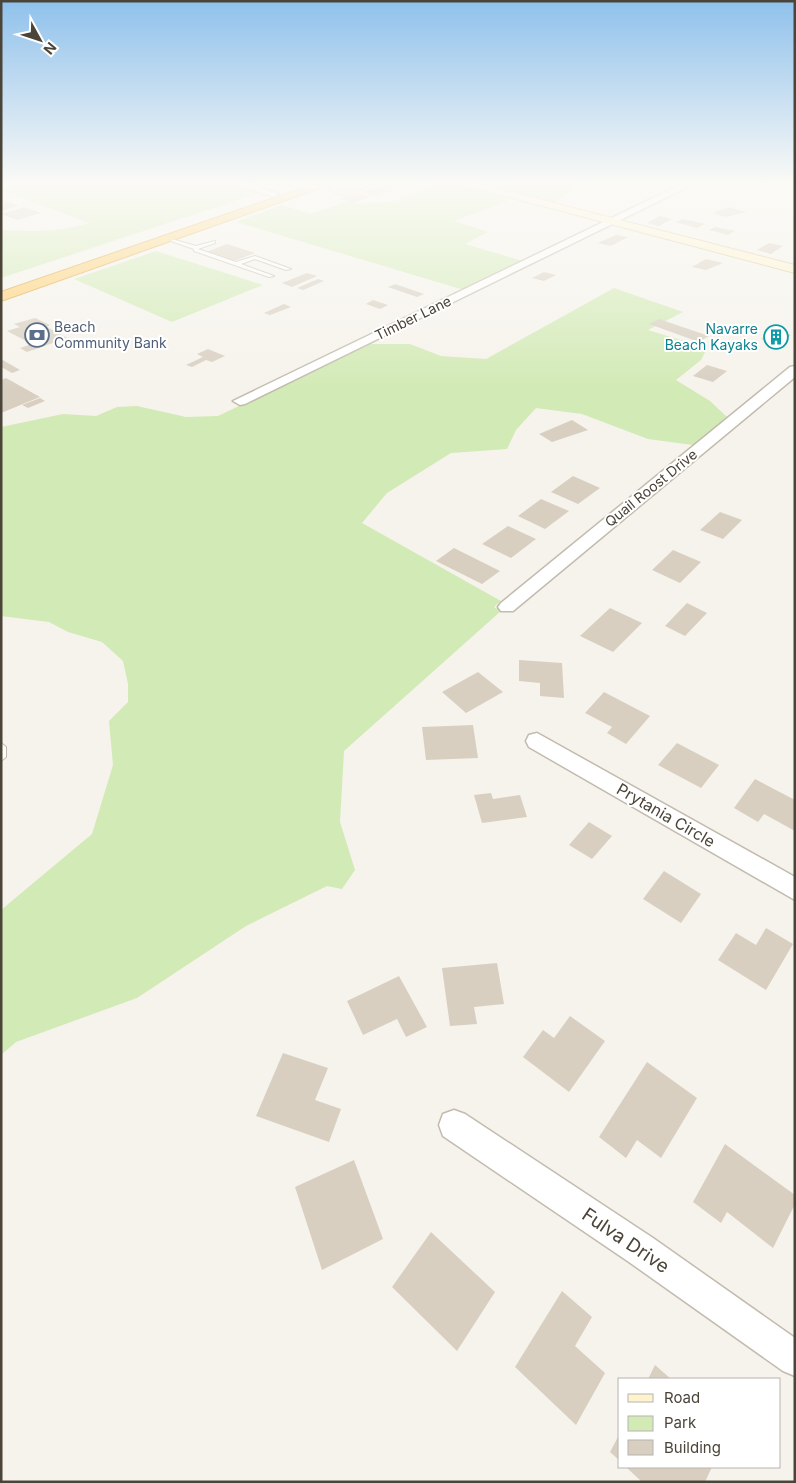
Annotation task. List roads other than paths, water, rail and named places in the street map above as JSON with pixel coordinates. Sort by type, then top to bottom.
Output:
[{"type":"highway","points":[[1,284],[100,251]]},
{"type":"highway","points":[[1,297],[134,251]]},
{"type":"street","name":"Timber Lane","points":[[240,401],[551,251]]},
{"type":"street","points":[[726,251],[795,269]]},
{"type":"street","name":"Quail Roost Drive","points":[[507,607],[795,370]]},
{"type":"street","name":"Prytania Circle","points":[[538,741],[795,890]]},
{"type":"street","name":"Fulva Drive","points":[[454,1125],[641,1250],[795,1359]]},
{"type":"lane","points":[[199,251],[271,276]]},
{"type":"lane","points":[[236,264],[255,257],[288,270]]},
{"type":"lane","points":[[1,747],[1,757]]},
{"type":"place","name":"Beach Community Bank","points":[[37,335]]},
{"type":"place","name":"Navarre Beach Kayaks","points":[[776,337]]}]
